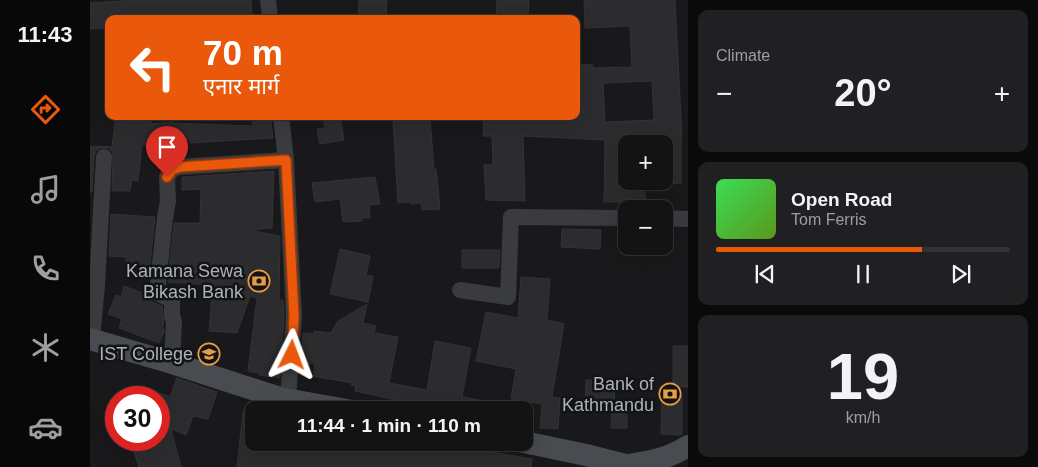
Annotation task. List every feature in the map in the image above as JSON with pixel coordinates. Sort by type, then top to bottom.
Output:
[{"type":"main road","points":[[91,339],[294,401]]},
{"type":"main road","points":[[533,444],[631,466],[673,456],[688,446]]},
{"type":"street","points":[[268,0],[270,15]]},
{"type":"street","points":[[281,120],[286,160],[294,316],[288,400]]},
{"type":"street","points":[[91,339],[97,285],[104,157]]},
{"type":"street","points":[[172,363],[174,322],[172,300],[157,293],[168,200],[167,177],[172,170],[179,167],[286,160]]},
{"type":"street","points":[[460,290],[508,297],[511,218],[618,218]]},
{"type":"street","points":[[673,218],[688,219]]},
{"type":"building","points":[[251,0],[252,15],[105,15],[105,28],[90,29],[90,3]]},
{"type":"building","points":[[359,0],[387,0],[386,15],[358,15]]},
{"type":"building","points":[[497,0],[529,0],[528,15],[496,15]]},
{"type":"building","points":[[584,0],[675,0],[682,137],[681,183],[673,183],[673,135],[618,135],[618,190],[645,190],[645,200],[618,200],[618,202],[604,202],[605,140],[523,136],[525,201],[486,200],[484,165],[493,165],[492,136],[483,136],[484,120],[580,120],[580,64],[593,65],[593,68],[632,67],[630,26],[585,28]],"holes":[[[652,81],[654,120],[605,122],[603,83]]]},
{"type":"building","points":[[115,120],[151,120],[151,124],[172,122],[253,126],[252,120],[271,120],[273,138],[190,143],[190,140],[142,145],[138,181],[132,180],[130,191],[112,191],[113,153],[109,148],[100,148],[94,156],[92,192],[90,192],[90,146],[112,147]]},
{"type":"building","points":[[323,120],[341,120],[344,140],[320,144],[317,129],[325,128]]},
{"type":"building","points":[[393,120],[430,120],[434,169],[436,169],[440,209],[422,210],[421,203],[398,203]]},
{"type":"building","points":[[274,171],[272,228],[249,230],[280,236],[279,300],[283,300],[284,316],[280,378],[259,375],[259,373],[248,371],[257,298],[250,296],[237,333],[209,331],[213,285],[168,282],[174,223],[200,223],[201,189],[182,190],[182,177]]},
{"type":"building","points":[[375,177],[380,204],[369,205],[370,218],[362,218],[362,221],[343,222],[340,199],[315,202],[312,183]]},
{"type":"building","points":[[111,214],[155,217],[150,266],[126,263],[126,257],[109,256]]},
{"type":"building","points":[[562,229],[601,230],[600,249],[561,247]]},
{"type":"building","points":[[340,249],[370,256],[366,275],[373,276],[368,302],[330,294]]},
{"type":"building","points":[[462,250],[500,250],[499,268],[462,268]]},
{"type":"building","points":[[521,277],[550,279],[547,320],[564,324],[552,397],[560,398],[558,429],[540,428],[542,404],[533,401],[511,399],[516,369],[476,361],[486,312],[518,318]]},
{"type":"building","points":[[124,286],[148,295],[152,302],[162,306],[164,322],[162,328],[164,332],[159,343],[119,328],[122,319],[108,314],[116,295],[121,297]]},
{"type":"building","points":[[367,304],[363,323],[376,326],[374,333],[398,337],[389,383],[427,390],[435,341],[471,348],[462,397],[484,401],[401,401],[355,391],[356,386],[351,385],[352,383],[313,376],[315,364],[301,363],[303,333],[314,334],[314,331],[331,333],[338,321]]},
{"type":"building","points":[[673,346],[688,346],[688,387],[673,387]]},
{"type":"building","points":[[177,378],[217,392],[208,419],[193,416],[186,435],[171,429],[181,467],[139,467],[134,451],[170,451],[170,397]]},
{"type":"building","points":[[586,380],[615,381],[614,413],[585,411]]},
{"type":"building","points":[[662,394],[682,395],[682,435],[661,434]]},
{"type":"building","points":[[243,411],[245,411],[245,451],[491,451],[532,459],[531,467],[237,467]]},
{"type":"building","points":[[612,413],[627,414],[627,428],[611,428]]},
{"type":"place","name":"Kamana Sewa Bikash Bank","points":[[259,281]]},
{"type":"place","name":"IST College","points":[[209,354]]},
{"type":"place","name":"Bank of Kathmandu","points":[[670,394]]},
{"type":"route","points":[[167,177],[172,170],[179,167],[286,160],[294,316],[292,355]]}]
